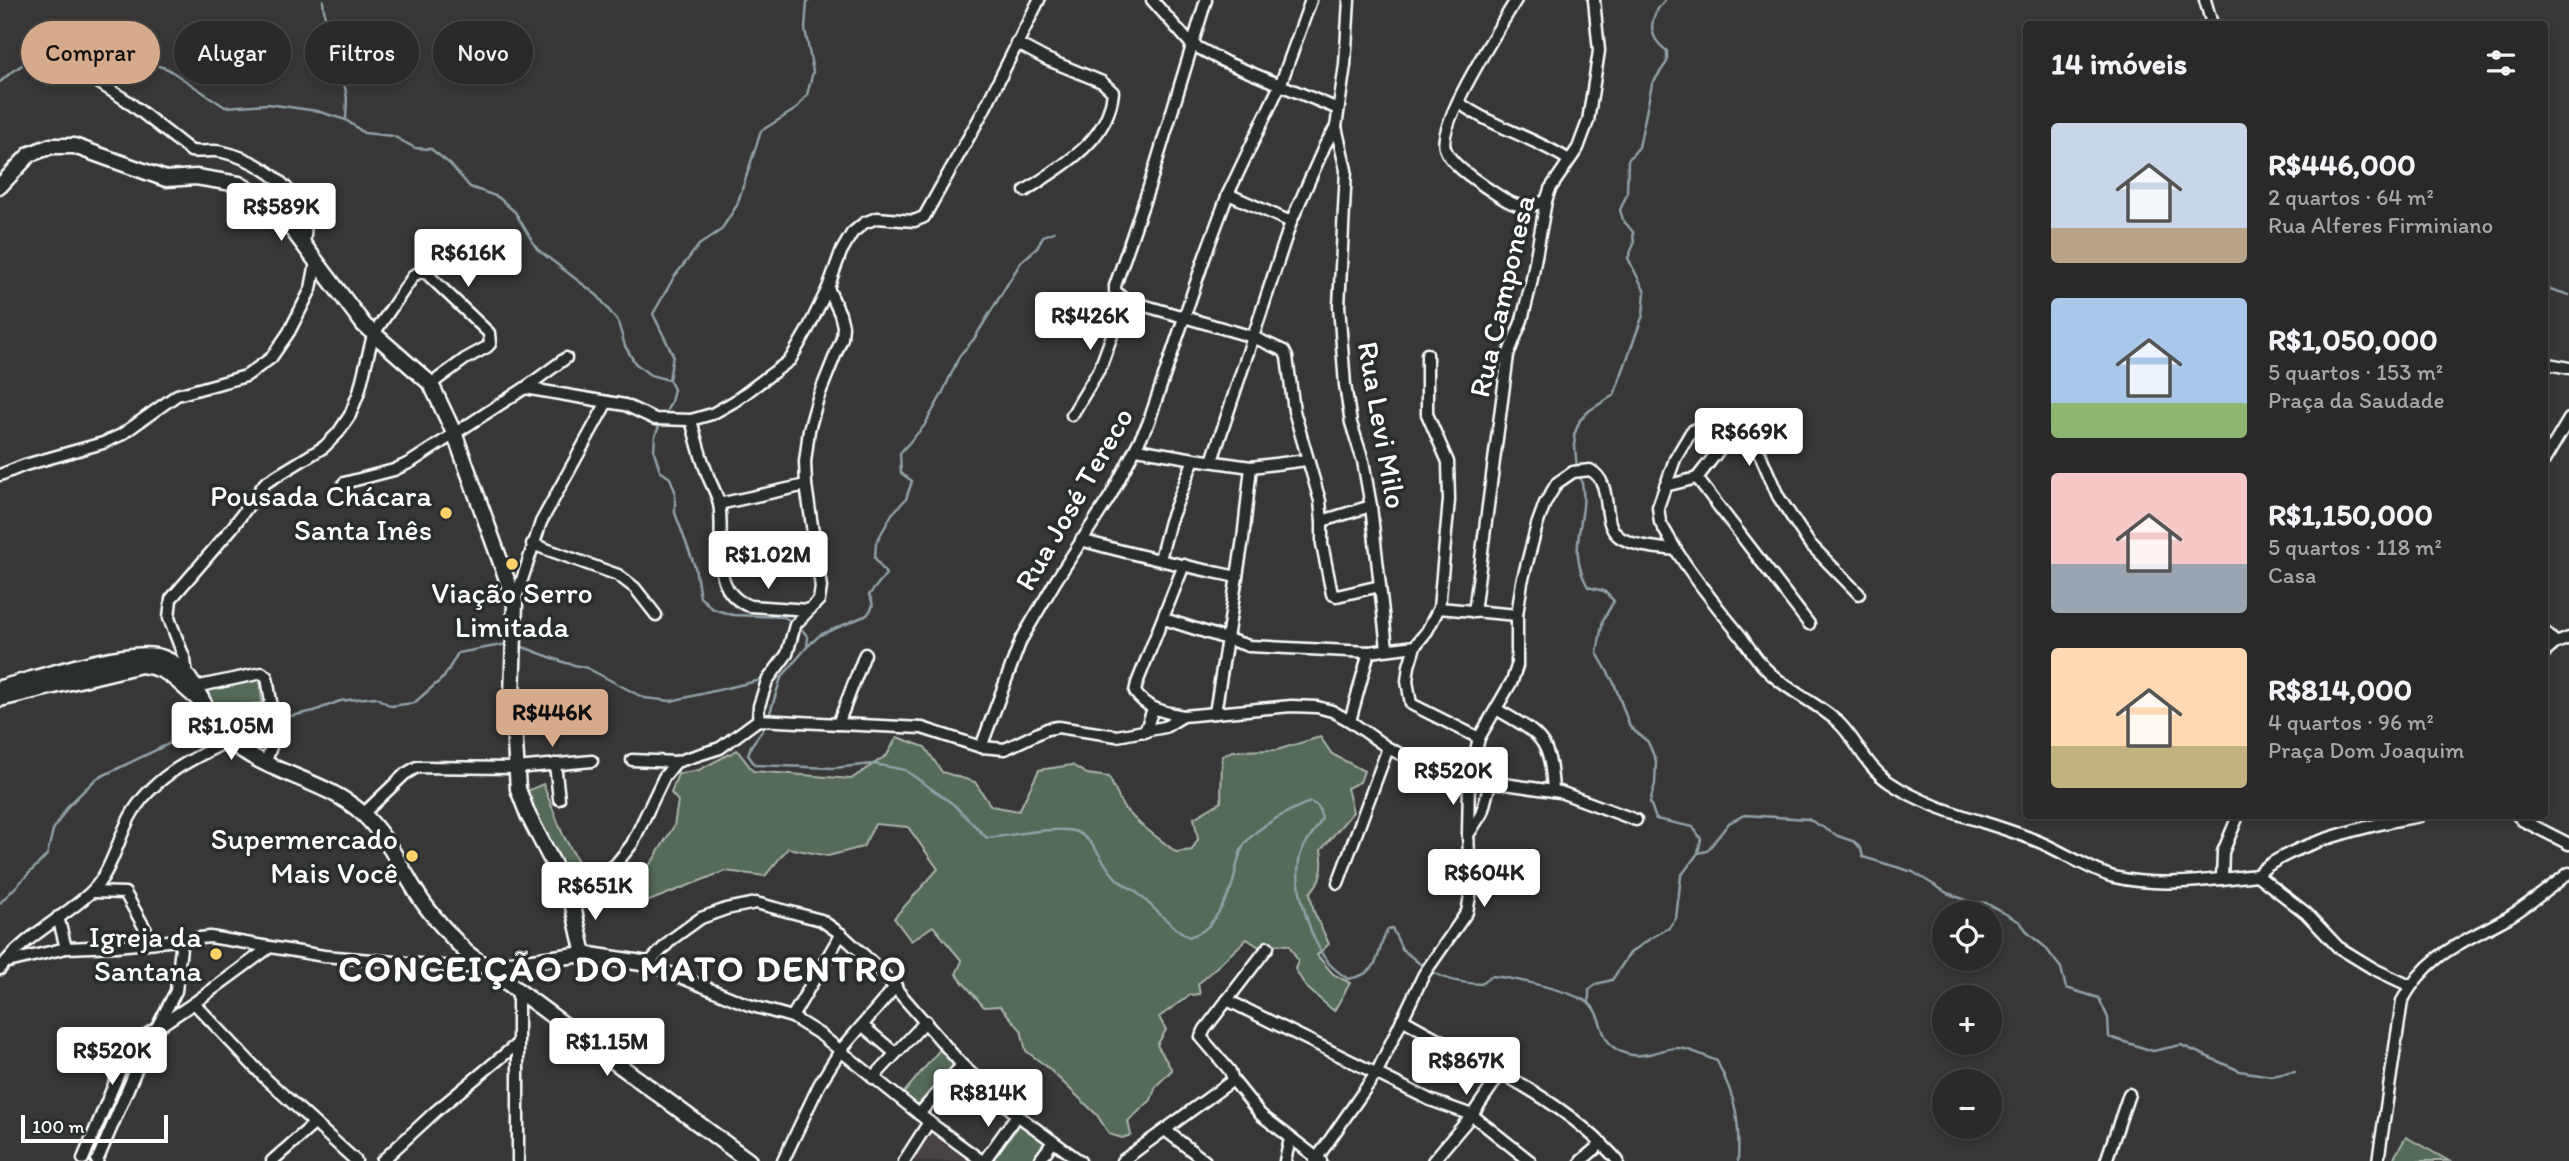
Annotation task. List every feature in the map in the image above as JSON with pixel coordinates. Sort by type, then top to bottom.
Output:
[{"type":"street","points":[[525,388],[625,405],[655,419],[691,420],[712,414],[735,401],[790,360],[828,288],[841,252],[852,233],[864,223],[877,218],[914,221],[923,217],[984,110],[1040,0]]},
{"type":"street","points":[[1152,0],[1191,44],[1225,62],[1338,108]]},
{"type":"street","points":[[1206,0],[1149,187],[1115,286],[1118,295],[1125,300],[1279,347],[1287,357],[1294,411],[1320,501],[1322,544],[1332,594],[1337,596],[1380,586]]},
{"type":"street","name":"Rua José Tereco","points":[[981,747],[1000,690],[1021,640],[1137,449],[1228,194],[1281,83],[1311,0]]},
{"type":"street","points":[[1212,461],[1292,222],[1325,145],[1336,127],[1345,65],[1349,0]]},
{"type":"street","points":[[1516,0],[1458,102],[1444,130],[1443,141],[1450,157],[1477,180],[1513,204],[1525,207],[1546,201]]},
{"type":"street","name":"Rua Camponesa","points":[[1474,612],[1508,355],[1522,320],[1550,189],[1585,134],[1588,121],[1599,51],[1594,0]]},
{"type":"street","points":[[2205,0],[2211,21]]},
{"type":"street","points":[[1016,43],[1046,59],[1102,82],[1113,92],[1104,122],[1088,146],[1065,166],[1025,191]]},
{"type":"street","points":[[101,84],[126,100],[191,151],[225,152],[262,168],[285,188],[303,213],[306,227],[304,245]]},
{"type":"street","points":[[1458,102],[1483,118],[1536,141],[1569,160]]},
{"type":"street","name":"Rua Levi Milo","points":[[1336,127],[1346,170],[1339,306],[1345,385],[1351,423],[1363,461],[1371,506],[1387,648]]},
{"type":"street","points":[[0,186],[30,154],[51,146],[74,146],[166,179],[196,177],[239,184],[273,204],[373,335],[431,384],[455,435],[515,602]]},
{"type":"street","points":[[1228,194],[1292,222]]},
{"type":"street","points":[[0,475],[25,464],[103,443],[121,435],[177,395],[246,376],[271,358],[289,332],[311,289],[316,262]]},
{"type":"street","points":[[189,684],[185,660],[169,618],[172,599],[232,528],[265,483],[324,447],[338,433],[350,415],[359,392],[373,335],[418,272],[428,273],[491,338],[487,347],[465,359],[431,384]]},
{"type":"street","points":[[762,720],[759,706],[767,681],[788,653],[796,624],[813,606],[821,587],[805,462],[809,430],[818,398],[842,338],[840,314],[828,288]]},
{"type":"street","points":[[1072,415],[1100,369],[1125,300]]},
{"type":"street","points":[[1427,354],[1427,414],[1444,450],[1449,474],[1445,553],[1439,608],[1427,631],[1415,646],[1407,681],[1411,704],[1479,738]]},
{"type":"street","points":[[344,483],[394,470],[455,435],[566,358]]},
{"type":"street","points":[[2548,364],[2569,368]]},
{"type":"street","points":[[584,954],[571,898],[528,815],[518,789],[513,712],[515,602],[541,522],[607,402]]},
{"type":"street","points":[[2548,454],[2569,419]]},
{"type":"street","points":[[691,420],[719,504],[720,564],[725,586],[741,603],[750,607],[813,606]]},
{"type":"street","points":[[1859,594],[1809,543],[1778,496],[1760,454],[1749,440],[1719,424],[1702,424],[1691,432],[1675,459],[1657,516],[1676,550],[1698,584],[1765,668],[1795,694],[1835,720],[1848,732],[1871,767],[1890,782],[1955,813],[2054,847],[2112,876],[2146,881],[2222,879],[2257,875],[2268,864],[2298,849],[2381,822],[2400,819]]},
{"type":"street","points":[[1665,486],[1696,478],[1734,431]]},
{"type":"street","points":[[1137,449],[1251,467],[1307,460]]},
{"type":"street","points":[[1160,559],[1170,521],[1194,460]]},
{"type":"street","points":[[1214,713],[1228,641],[1251,467]]},
{"type":"street","points":[[1268,947],[1201,1037],[1230,1071],[1233,1080],[1261,1115],[1317,1160],[1377,1072],[1424,974],[1467,912],[1470,903],[1469,780],[1479,738],[1512,681],[1517,666],[1517,615],[1522,582],[1545,503],[1557,483],[1573,472],[1590,470],[1600,479],[1616,534],[1636,544],[1676,550]]},
{"type":"street","points":[[1696,478],[1810,624]]},
{"type":"street","points":[[719,504],[806,485]]},
{"type":"street","points":[[1322,520],[1371,506]]},
{"type":"street","points":[[1081,541],[1237,578]]},
{"type":"street","points":[[532,544],[618,575],[635,588],[656,615]]},
{"type":"street","points":[[1184,565],[1137,682],[1135,692],[1141,702],[1153,709],[1183,716],[1291,706],[1317,707],[1332,711],[1388,748],[1442,775],[1553,791],[1636,820]]},
{"type":"street","points":[[1439,608],[1517,615]]},
{"type":"street","points":[[1164,619],[1249,646],[1369,652],[1415,646]]},
{"type":"street","points":[[2548,635],[2556,643]]},
{"type":"street","points":[[2548,650],[2569,638]]},
{"type":"street","points":[[1350,721],[1369,652]]},
{"type":"street","points":[[838,724],[865,654]]},
{"type":"street","points":[[0,688],[123,657],[159,657],[176,665],[220,729],[266,762],[331,792],[363,814],[393,851],[441,926],[467,953],[750,1161]]},
{"type":"street","points":[[0,698],[141,665],[157,667],[189,684],[262,673],[267,677],[271,702],[267,708]]},
{"type":"street","points":[[1145,732],[1153,709]]},
{"type":"street","points":[[1496,709],[1531,729],[1541,738],[1552,762],[1553,791]]},
{"type":"street","points":[[632,760],[676,762],[720,748],[762,720],[922,728],[981,747],[1004,749],[1047,729],[1058,727],[1117,736],[1165,727],[1183,716]]},
{"type":"street","points":[[266,762],[278,725]]},
{"type":"street","points":[[2,966],[28,939],[92,892],[108,867],[130,817],[143,797],[162,778],[193,758],[220,729]]},
{"type":"street","points":[[1338,883],[1388,748]]},
{"type":"street","points":[[363,814],[405,774],[417,767],[516,768],[592,761]]},
{"type":"street","points":[[571,898],[616,864],[632,844],[660,784],[676,762]]},
{"type":"street","points":[[555,764],[559,799]]},
{"type":"street","points":[[1468,835],[1482,813],[1490,783]]},
{"type":"street","points":[[2222,879],[2223,852],[2235,819]]},
{"type":"street","points":[[2521,819],[2569,844]]},
{"type":"street","points":[[2378,1161],[2402,1001],[2410,986],[2442,953],[2510,916],[2569,873]]},
{"type":"street","points":[[2257,875],[2306,913],[2338,947],[2374,969],[2410,986]]},
{"type":"street","points":[[92,892],[125,893],[152,941]]},
{"type":"street","points":[[648,964],[672,939],[701,918],[726,909],[756,903],[821,920],[841,934],[895,986],[962,1065],[1017,1115],[1080,1161]]},
{"type":"street","points":[[58,917],[66,948]]},
{"type":"street","points":[[792,1017],[841,934]]},
{"type":"street","points":[[2,966],[66,948],[210,937],[324,956],[454,967],[517,965],[544,958],[584,954],[648,964],[749,1005],[792,1017],[821,1035],[929,1122],[983,1161],[1017,1115]]},
{"type":"street","points":[[97,1161],[156,1027],[176,991],[182,939]]},
{"type":"street","points":[[85,1160],[128,1051],[156,1027],[194,1003],[270,947]]},
{"type":"street","points":[[517,965],[518,1161]]},
{"type":"street","points":[[783,1161],[819,1085],[840,1051],[895,986]]},
{"type":"street","points":[[1227,1000],[1430,1100],[1472,1115],[1530,1161]]},
{"type":"street","points":[[194,1003],[266,1079],[356,1161]]},
{"type":"street","points":[[1402,1019],[1501,1073],[1556,1107],[1602,1143],[1618,1161]]},
{"type":"street","points":[[873,1078],[926,1021]]},
{"type":"street","points":[[863,1026],[895,1053]]},
{"type":"street","points":[[382,1161],[436,1111],[517,1044]]},
{"type":"street","points":[[919,1114],[962,1065]]},
{"type":"street","points":[[1433,1161],[1472,1115],[1501,1073]]},
{"type":"street","points":[[1122,1161],[1233,1080]]},
{"type":"street","points":[[2106,1161],[2129,1094]]},
{"type":"street","points":[[904,1161],[929,1122]]},
{"type":"street","points":[[272,1161],[314,1124]]},
{"type":"street","points":[[1166,1130],[1205,1161]]},
{"type":"street","points":[[1284,1161],[1290,1139]]},
{"type":"street","points":[[1039,1161],[1053,1142]]},
{"type":"street","points":[[1581,1161],[1602,1143]]},
{"type":"shaded area","points":[[928,1132],[970,1161],[909,1161]]},
{"type":"green space","points":[[260,679],[262,703],[212,708],[207,688]]},
{"type":"green space","points":[[265,722],[263,754],[246,745],[225,727]]},
{"type":"green space","points":[[897,737],[925,747],[942,772],[975,782],[991,806],[1019,811],[1039,770],[1072,765],[1087,774],[1109,777],[1123,807],[1176,852],[1192,850],[1198,839],[1194,818],[1221,802],[1222,756],[1232,751],[1277,750],[1320,737],[1332,754],[1364,771],[1360,782],[1347,788],[1353,812],[1321,850],[1321,873],[1310,893],[1314,912],[1329,944],[1317,955],[1333,974],[1350,983],[1334,1011],[1306,987],[1295,969],[1298,961],[1289,945],[1267,944],[1262,949],[1247,939],[1198,984],[1200,994],[1190,995],[1159,1017],[1166,1030],[1157,1045],[1172,1070],[1156,1086],[1151,1100],[1128,1121],[1131,1135],[1122,1138],[1109,1134],[1097,1115],[1046,1066],[1026,1051],[1021,1030],[1000,1006],[984,1007],[956,974],[962,961],[933,926],[911,941],[894,918],[938,869],[908,827],[875,824],[863,847],[828,856],[788,848],[765,876],[725,871],[634,907],[625,890],[652,862],[674,826],[678,801],[671,793],[678,774],[699,770],[737,750],[753,771],[851,779],[887,755]]},
{"type":"green space","points":[[543,784],[563,835],[587,877],[572,889],[549,844],[527,791]]},
{"type":"green space","points":[[941,1048],[955,1066],[922,1102],[914,1106],[902,1095]]},
{"type":"green space","points":[[1020,1124],[1045,1143],[1032,1161],[993,1160]]},
{"type":"green space","points":[[2406,1137],[2449,1161],[2392,1161]]},
{"type":"waterway","points":[[323,0],[326,24],[346,92],[346,119]]},
{"type":"waterway","points":[[669,380],[673,355],[653,314],[674,277],[699,245],[721,230],[737,205],[761,131],[796,109],[807,95],[813,72],[805,29],[807,2],[810,0]]},
{"type":"waterway","points":[[1577,469],[1574,435],[1580,420],[1590,410],[1614,395],[1643,315],[1645,292],[1628,258],[1634,244],[1633,232],[1623,220],[1620,210],[1627,194],[1628,160],[1639,147],[1652,84],[1667,62],[1667,51],[1656,39],[1652,26],[1656,13],[1665,0]]},
{"type":"waterway","points":[[0,82],[21,66]]},
{"type":"waterway","points":[[160,66],[225,107],[268,104],[317,111],[346,120],[364,133],[393,136],[415,148],[431,149],[450,164],[470,187],[498,197],[515,212],[537,249],[598,296],[618,322],[625,346],[635,363],[650,375],[669,380],[674,389],[663,418]]},
{"type":"waterway","points":[[808,646],[820,635],[867,615],[871,610],[869,595],[886,574],[875,558],[876,543],[892,514],[906,499],[912,481],[901,473],[900,453],[924,426],[960,355],[974,339],[1021,262],[1037,248],[1043,236],[1054,232]]},
{"type":"waterway","points":[[2548,288],[2569,295]]},
{"type":"waterway","points":[[660,424],[655,436],[654,451],[660,471],[670,478],[675,491],[675,513],[695,567],[700,597],[713,609],[733,615],[784,617],[798,625],[808,637],[807,647],[781,678],[768,719]]},
{"type":"waterway","points":[[1580,476],[1583,490],[1578,543],[1581,571],[1588,587],[1604,591],[1614,601],[1603,620],[1597,653],[1614,683],[1630,727],[1648,742],[1656,761],[1655,784],[1650,802],[1656,819],[1693,827],[1701,839],[1698,853],[1681,876],[1676,918],[1669,928],[1630,953],[1612,980],[1596,984],[1589,990],[1589,1003]]},
{"type":"waterway","points":[[225,725],[291,716],[340,701],[375,697],[391,706],[414,703],[444,677],[458,653],[507,644]]},
{"type":"waterway","points":[[520,646],[587,668],[644,698],[671,701],[757,681],[767,674]]},
{"type":"waterway","points":[[766,725],[748,755],[755,765],[833,768],[874,764],[905,770],[953,804],[987,838],[1054,830],[1081,834],[1093,845],[1117,879],[1189,937],[1208,926],[1222,906],[1233,884],[1239,855],[1246,842],[1276,819],[1310,802],[1318,806],[1322,818],[1300,856],[1300,892],[1307,918],[1323,956],[1348,979],[1359,976],[1373,967],[1388,929],[1392,928],[1402,949],[1425,968]]},
{"type":"waterway","points":[[0,903],[47,855],[53,830],[68,806],[96,779],[185,736],[212,728]]},
{"type":"waterway","points":[[1698,853],[1707,851],[1729,823],[1744,815],[1808,819],[1855,842],[1863,857],[1913,872],[1947,893],[1971,902],[1986,903],[2020,922],[2061,968],[2066,988],[2099,998],[2108,1018],[2109,1037],[2153,1051],[2181,1045],[2240,1071],[2271,1076],[2295,1072]]},
{"type":"waterway","points":[[1431,971],[1468,983],[1481,984],[1491,976],[1513,979],[1582,999],[1595,1010],[1606,1038],[1617,1050],[1627,1054],[1646,1055],[1681,1048],[1717,1061],[1729,1087],[1735,1110],[1738,1161]]},
{"type":"place","name":"Pousada Chácara Santa Inês","points":[[446,513]]},
{"type":"place","name":"Viação Serro Limitada","points":[[512,564]]},
{"type":"place","name":"Supermercado Mais Você","points":[[412,856]]},
{"type":"place","name":"Igreja da Santana","points":[[216,954]]},
{"type":"district","name":"CONCEIÇÃO DO MATO DENTRO","points":[[623,968]]}]
